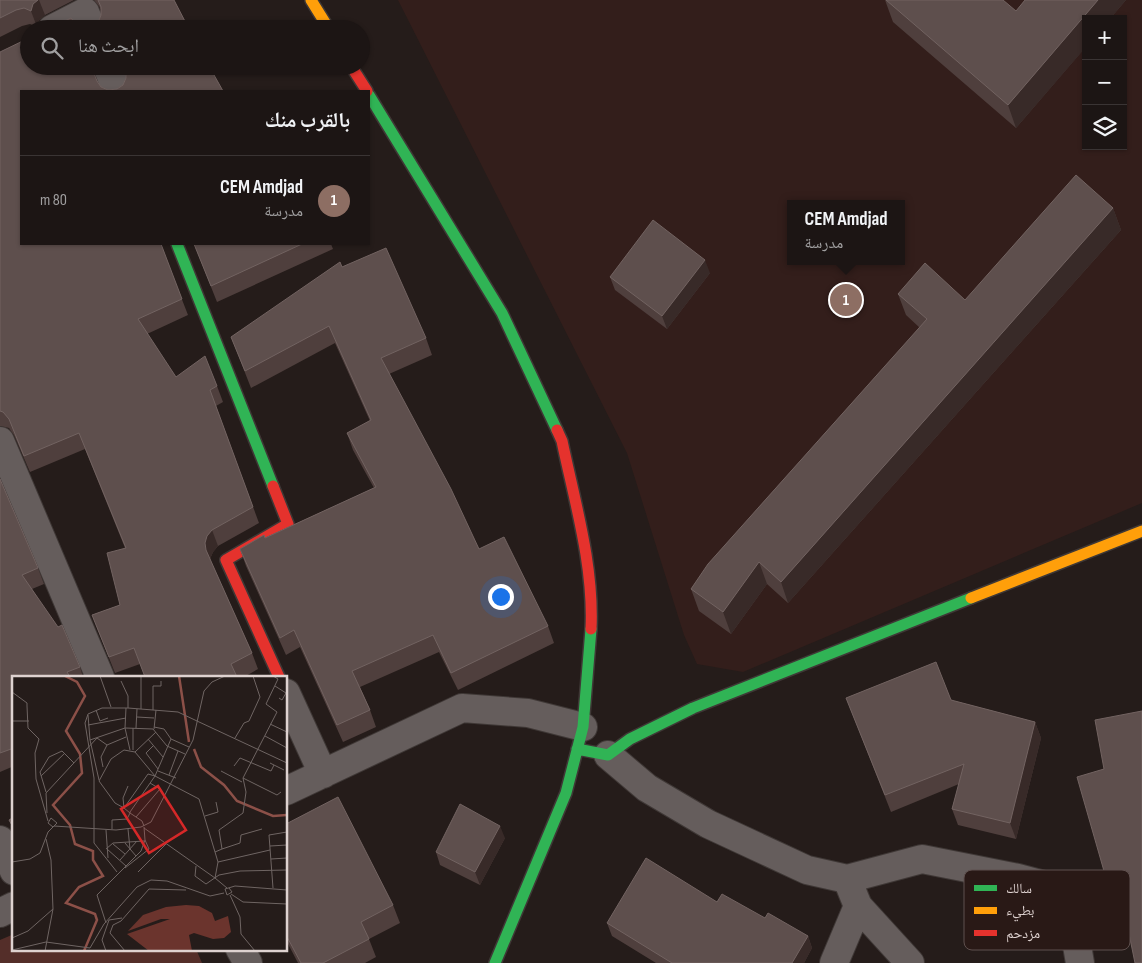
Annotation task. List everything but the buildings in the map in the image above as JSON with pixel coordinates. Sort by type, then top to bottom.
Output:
[{"type":"street","points":[[311,0],[323,20]]},
{"type":"street","points":[[69,20],[85,12],[88,20]]},
{"type":"street","points":[[111,75],[117,90]]},
{"type":"street","points":[[357,75],[366,90]]},
{"type":"street","points":[[370,97],[502,313],[562,441],[585,550],[592,602],[590,652],[580,738],[566,793],[495,963]]},
{"type":"street","points":[[177,245],[288,524],[226,560],[279,676]]},
{"type":"street","points":[[0,441],[100,676]]},
{"type":"street","points":[[608,755],[630,739],[693,708],[1142,531]]},
{"type":"street","points":[[288,697],[323,774]]},
{"type":"street","points":[[288,790],[462,708],[528,713],[580,738],[608,755],[647,788],[708,824],[806,870],[847,879],[922,859],[978,870]]},
{"type":"street","points":[[0,840],[12,867]]},
{"type":"street","points":[[847,879],[858,906],[910,963]]},
{"type":"street","points":[[0,890],[12,894]]},
{"type":"street","points":[[834,963],[858,906]]},
{"type":"street","points":[[0,913],[12,907]]},
{"type":"street","points":[[241,950],[248,963]]},
{"type":"street","points":[[1078,950],[1080,963]]},
{"type":"shaded area","points":[[398,0],[1142,0],[1142,503],[743,672],[697,664],[684,635],[627,453]]},
{"type":"shaded area","points":[[12,935],[12,950],[196,950],[202,963],[0,963],[0,940]]},
{"type":"traffic: fast","points":[[370,97],[502,313],[557,430]]},
{"type":"traffic: fast","points":[[177,245],[273,486]]},
{"type":"traffic: fast","points":[[577,749],[608,755],[630,739],[693,708],[971,598]]},
{"type":"traffic: fast","points":[[495,963],[566,793],[583,727],[591,629]]},
{"type":"traffic: slow","points":[[311,0],[323,20]]},
{"type":"traffic: slow","points":[[971,598],[1142,531]]},
{"type":"traffic: jam","points":[[357,75],[366,90]]},
{"type":"traffic: jam","points":[[557,430],[562,441],[587,558],[590,582],[591,629]]},
{"type":"traffic: jam","points":[[273,486],[288,524],[226,560],[279,676]]},
{"type":"place","name":"CEM Amdjad","points":[[846,300]]}]
